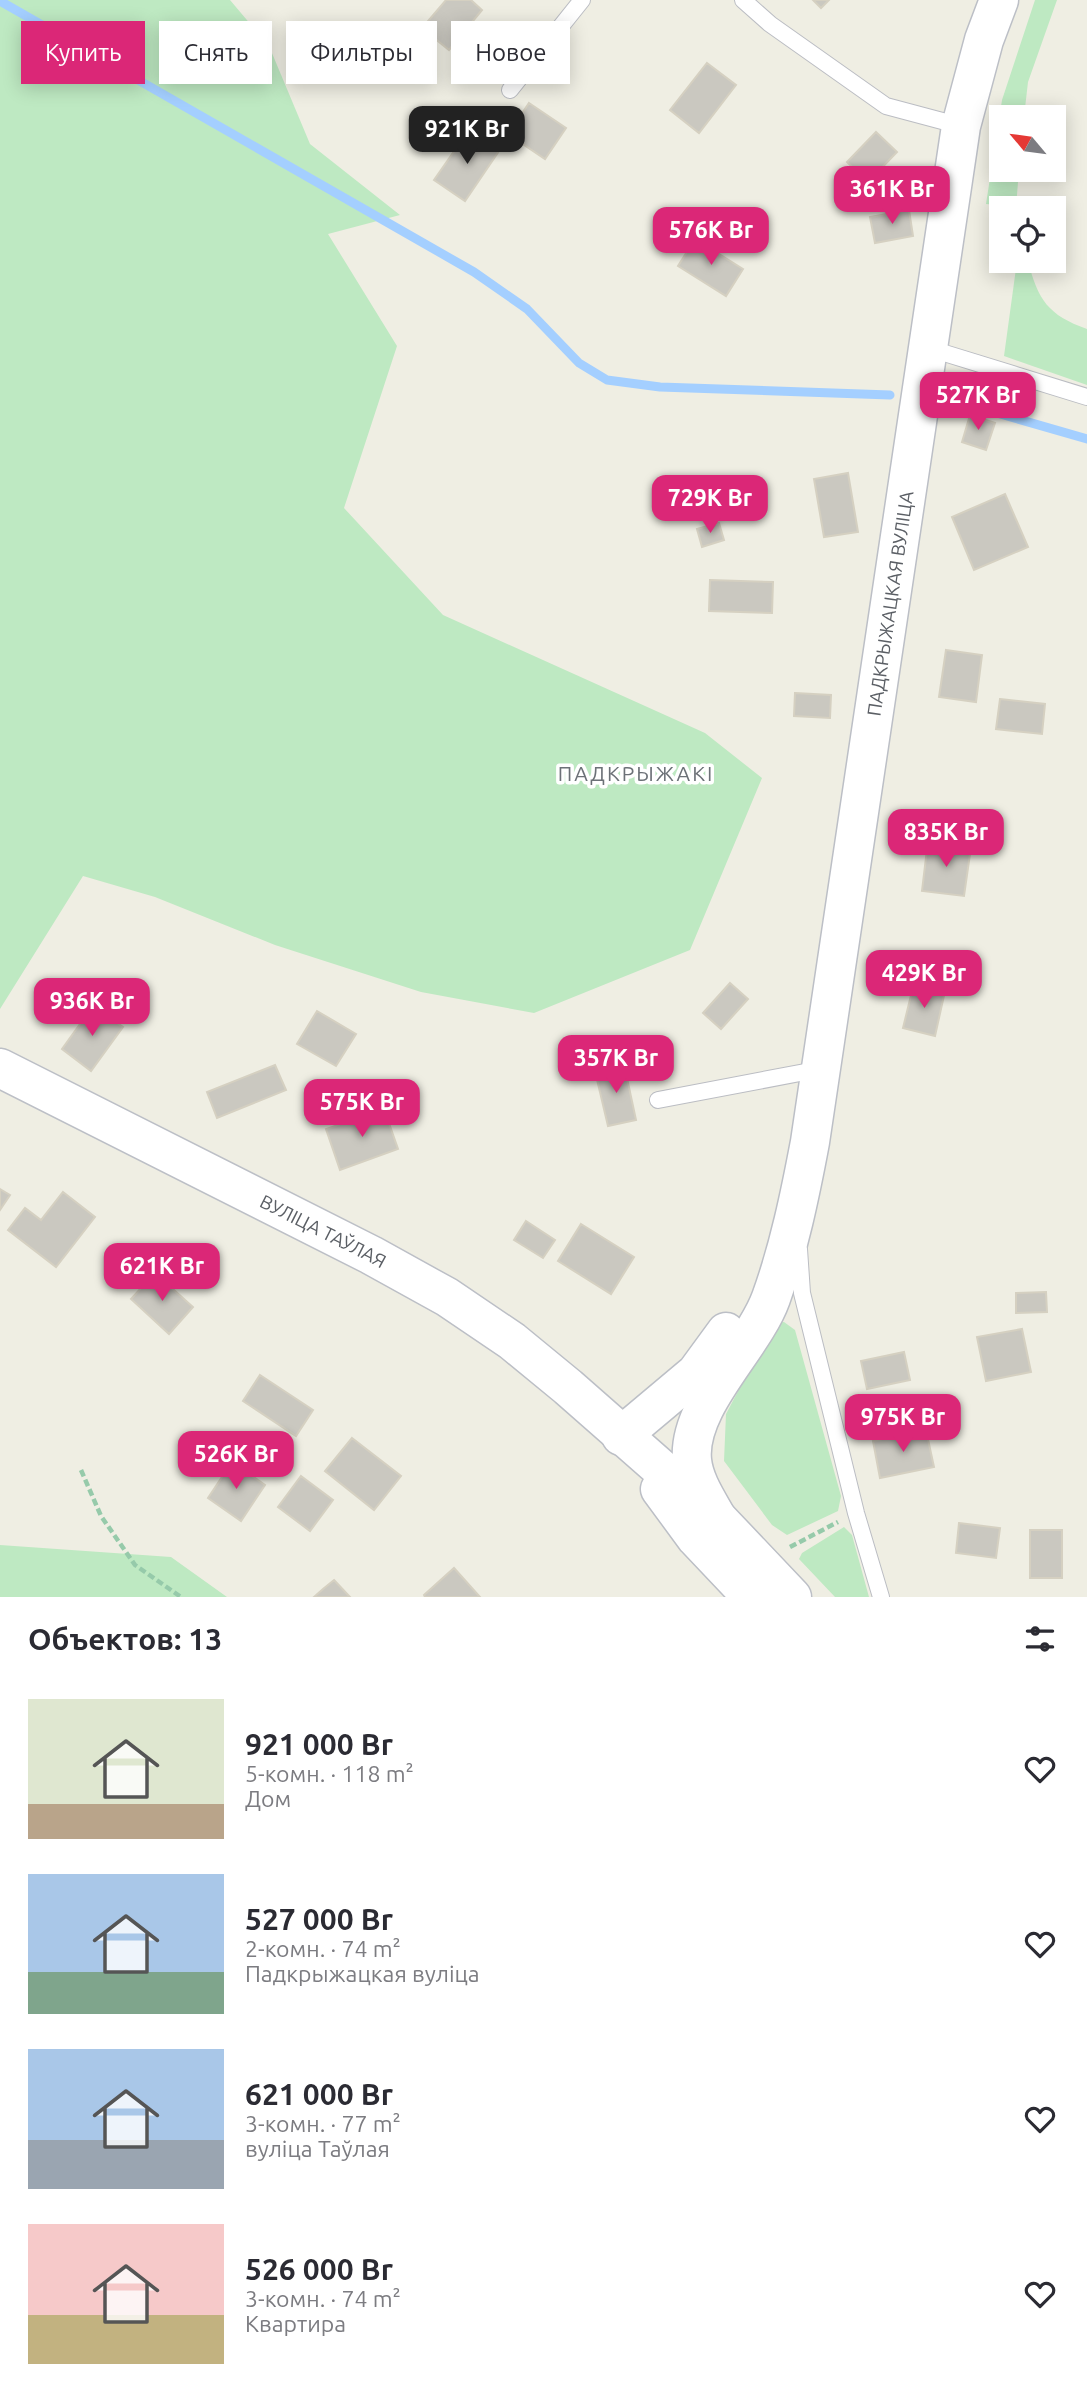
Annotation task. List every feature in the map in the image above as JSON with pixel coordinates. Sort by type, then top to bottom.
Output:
[{"type":"main road","name":"ПАДКРЫЖАЦКАЯ ВУЛІЦА","points":[[797,1210],[821,1069],[961,126],[984,40],[999,0]]},
{"type":"main road","name":"ВУЛІЦА ТАЎЛАЯ","points":[[0,1068],[371,1255],[447,1297],[512,1341],[568,1387],[717,1518],[792,1597]]},
{"type":"main road","points":[[621,1436],[696,1373],[724,1334],[797,1210]]},
{"type":"main road","points":[[717,1518],[698,1483],[692,1459],[694,1436],[705,1408],[770,1301],[797,1210]]},
{"type":"main road","name":"ВУЛІЦА ТАЎЛАЯ","points":[[621,1436],[696,1538],[752,1597]]},
{"type":"lane","points":[[510,90],[582,0]]},
{"type":"lane","points":[[743,0],[770,24],[886,106],[961,126]]},
{"type":"lane","points":[[928,348],[1087,397]]},
{"type":"lane","points":[[658,1100],[821,1069]]},
{"type":"lane","points":[[797,1210],[802,1293],[856,1513],[881,1597]]},
{"type":"path","points":[[81,1470],[101,1516],[135,1565],[181,1597]]},
{"type":"path","points":[[788,1548],[856,1513]]},
{"type":"green space","points":[[0,0],[230,0],[248,21],[159,21],[159,84],[272,84],[272,53],[310,144],[400,215],[328,234],[397,346],[344,508],[443,615],[705,733],[762,778],[690,950],[534,1013],[421,992],[275,945],[155,897],[83,876],[0,1009]]},
{"type":"green space","points":[[1035,0],[1057,0],[1028,82],[1025,105],[1001,105]]},
{"type":"green space","points":[[989,182],[1018,182],[1017,196],[989,196],[989,204],[986,204]]},
{"type":"green space","points":[[1015,273],[1032,273],[1041,296],[1054,312],[1087,329],[1087,385],[1004,356]]},
{"type":"green space","points":[[784,1322],[795,1330],[841,1496],[838,1511],[787,1535],[772,1525],[724,1461],[726,1414],[774,1323]]},
{"type":"green space","points":[[844,1527],[852,1535],[869,1597],[835,1597],[799,1559],[802,1553]]},
{"type":"green space","points":[[0,1545],[171,1557],[227,1597],[0,1597]]},
{"type":"building","points":[[446,0],[471,0],[482,10],[473,21],[451,21],[449,50],[437,40],[437,21],[428,21]]},
{"type":"building","points":[[813,0],[829,0],[821,8]]},
{"type":"building","points":[[707,63],[736,85],[699,133],[670,110]]},
{"type":"building","points":[[529,103],[566,128],[545,159],[508,134]]},
{"type":"building","points":[[469,130],[499,151],[465,201],[434,180]]},
{"type":"building","points":[[876,132],[897,152],[868,182],[847,162]]},
{"type":"building","points":[[909,210],[913,236],[875,243],[870,217]]},
{"type":"building","points":[[695,239],[743,269],[726,296],[678,266]]},
{"type":"building","points":[[970,415],[995,423],[986,450],[962,442]]},
{"type":"building","points":[[848,473],[858,532],[824,537],[814,479]]},
{"type":"building","points":[[1005,494],[1028,547],[974,570],[952,517]]},
{"type":"building","points":[[719,523],[724,540],[702,547],[697,529]]},
{"type":"building","points":[[710,580],[773,582],[772,613],[709,611]]},
{"type":"building","points":[[946,650],[982,655],[976,702],[939,697]]},
{"type":"building","points":[[795,693],[831,695],[830,718],[794,716]]},
{"type":"building","points":[[1000,699],[1045,704],[1042,734],[996,729]]},
{"type":"building","points":[[928,841],[971,847],[964,896],[922,891]]},
{"type":"building","points":[[730,983],[748,999],[721,1029],[703,1013]]},
{"type":"building","points":[[914,983],[945,991],[935,1036],[903,1028]]},
{"type":"building","points":[[93,1006],[123,1027],[91,1071],[62,1049]]},
{"type":"building","points":[[317,1011],[356,1034],[336,1066],[297,1044]]},
{"type":"building","points":[[624,1064],[636,1120],[608,1126],[595,1071]]},
{"type":"building","points":[[275,1065],[286,1090],[217,1118],[207,1092]]},
{"type":"building","points":[[384,1109],[398,1149],[340,1170],[326,1129]]},
{"type":"building","points":[[0,1189],[10,1195],[0,1210]]},
{"type":"building","points":[[63,1192],[95,1217],[56,1267],[8,1230],[25,1208],[41,1220]]},
{"type":"building","points":[[526,1221],[555,1240],[543,1258],[514,1240]]},
{"type":"building","points":[[581,1224],[634,1257],[611,1294],[558,1261]]},
{"type":"building","points":[[155,1273],[193,1307],[169,1334],[131,1299]]},
{"type":"building","points":[[1046,1292],[1047,1312],[1016,1313],[1016,1293]]},
{"type":"building","points":[[1022,1329],[1031,1372],[986,1381],[977,1337]]},
{"type":"building","points":[[904,1352],[910,1380],[867,1389],[861,1361]]},
{"type":"building","points":[[260,1375],[313,1410],[296,1436],[243,1401]]},
{"type":"building","points":[[926,1430],[934,1467],[880,1478],[873,1441]]},
{"type":"building","points":[[352,1438],[401,1476],[374,1510],[325,1471]]},
{"type":"building","points":[[232,1462],[265,1485],[241,1521],[208,1498]]},
{"type":"building","points":[[301,1476],[333,1500],[310,1531],[278,1507]]},
{"type":"building","points":[[959,1523],[1000,1528],[996,1558],[956,1553]]},
{"type":"building","points":[[1030,1530],[1062,1530],[1062,1578],[1030,1578]]},
{"type":"building","points":[[454,1568],[480,1597],[425,1597],[424,1595]]},
{"type":"building","points":[[334,1580],[350,1597],[314,1597],[323,1589]]},
{"type":"waterway","points":[[0,1],[474,272],[527,309],[579,363],[607,380],[660,387],[890,395]]},
{"type":"waterway","points":[[959,402],[1087,439]]},
{"type":"district","name":"ПАДКРЫЖАКІ","points":[[636,773]]}]
